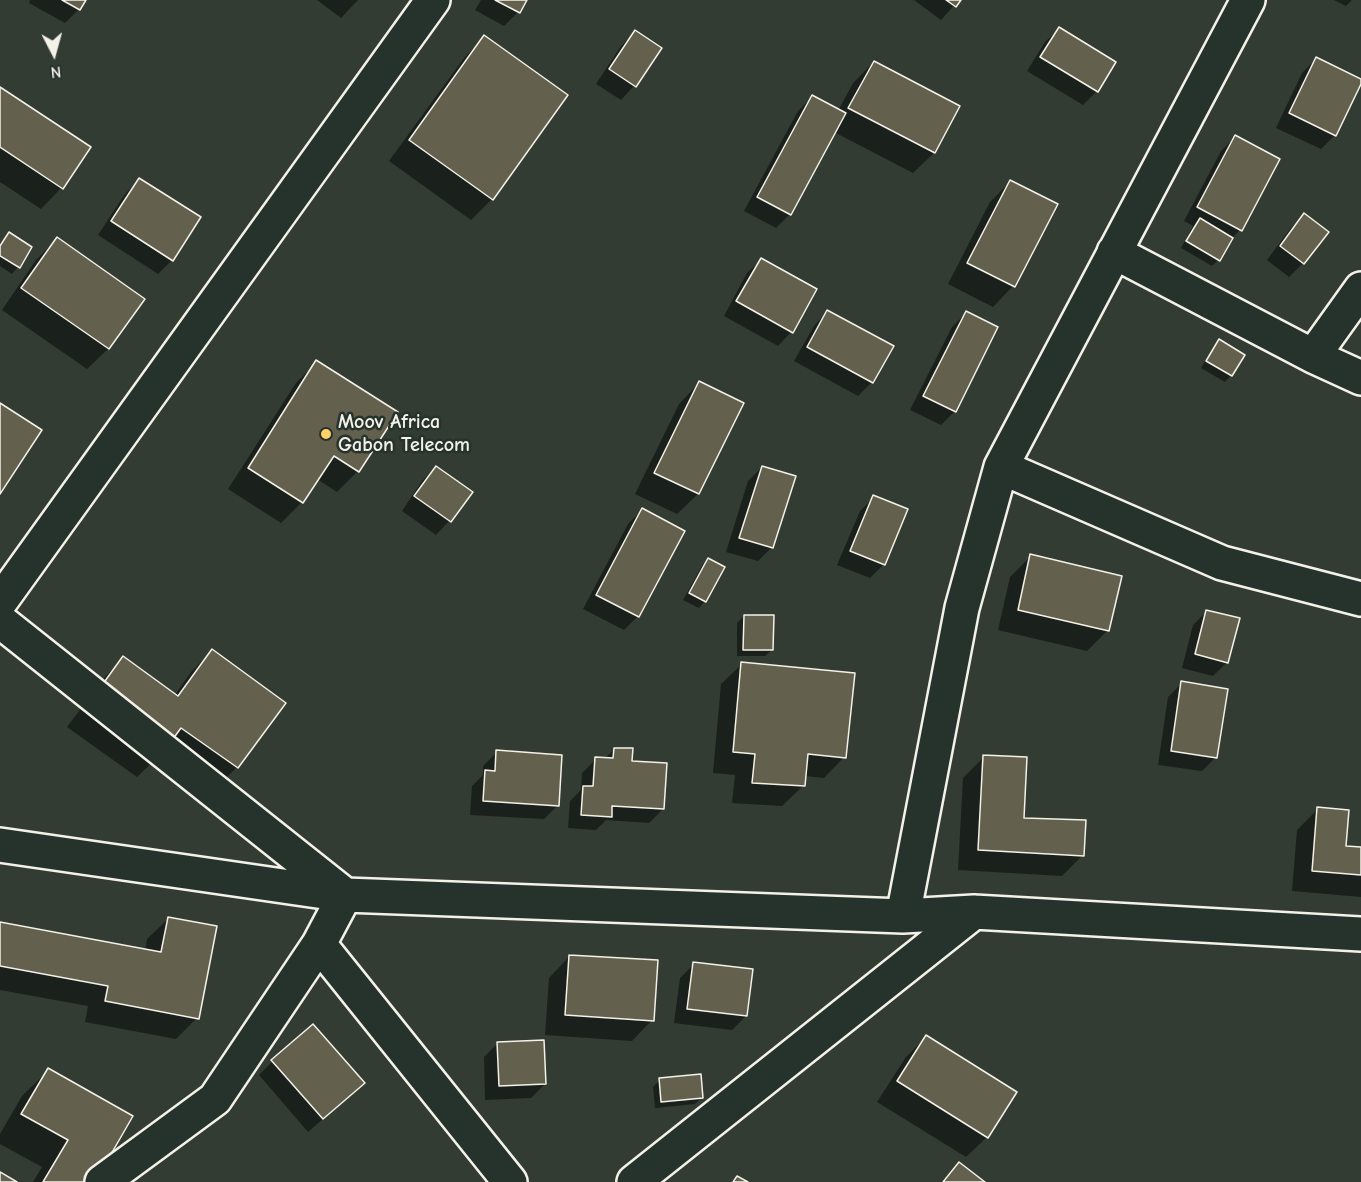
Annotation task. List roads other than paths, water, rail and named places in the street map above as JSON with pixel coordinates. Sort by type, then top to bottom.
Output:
[{"type":"street","points":[[0,602],[433,0]]},
{"type":"street","points":[[903,916],[962,608],[1001,467],[1114,252],[1239,2]]},
{"type":"street","points":[[1114,252],[1313,356],[1361,378]]},
{"type":"street","points":[[1313,356],[1361,289]]},
{"type":"street","points":[[1001,467],[1222,563],[1361,600]]},
{"type":"street","points":[[0,621],[345,895]]},
{"type":"street","points":[[0,845],[345,895],[903,916],[974,912],[1361,934]]},
{"type":"street","points":[[102,1182],[215,1099],[319,944],[345,895]]},
{"type":"street","points":[[634,1182],[974,912]]},
{"type":"street","points":[[319,944],[510,1182]]},
{"type":"place","name":"Moov Africa Gabon Telecom","points":[[326,434]]}]
